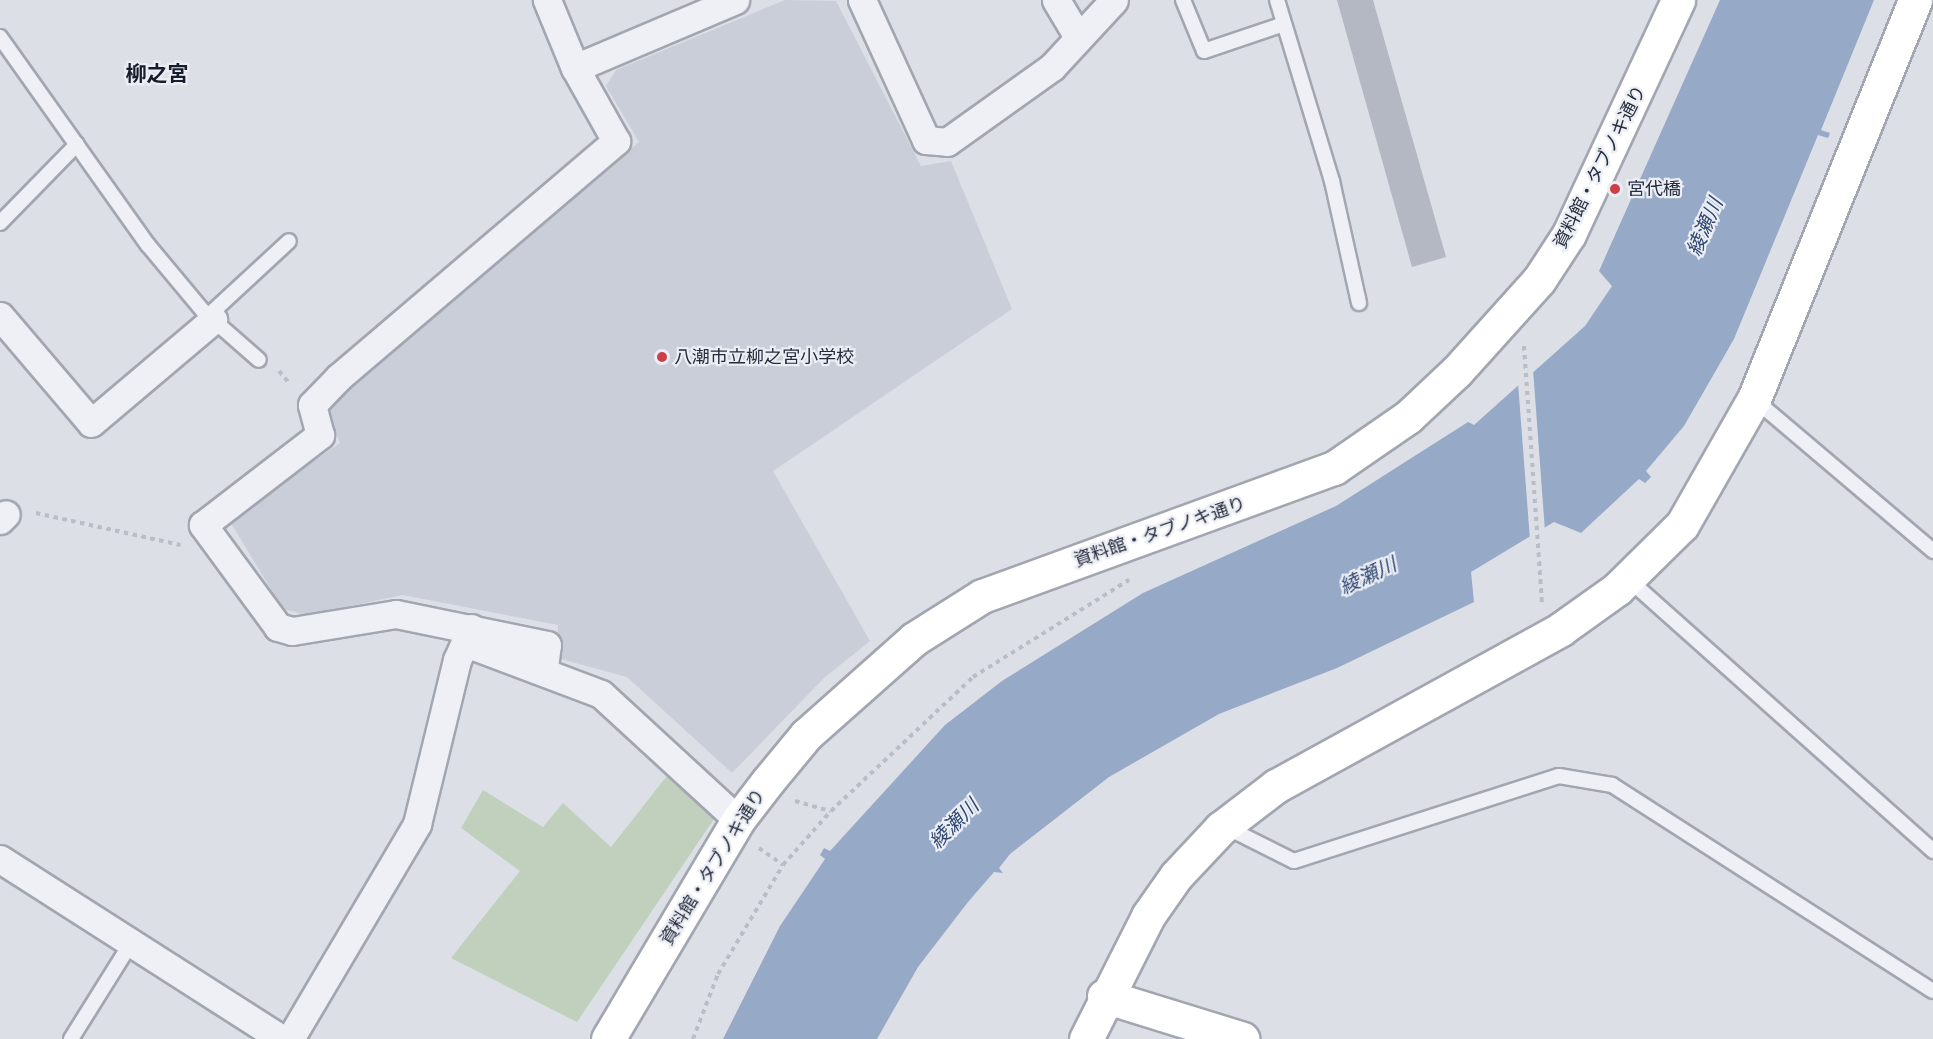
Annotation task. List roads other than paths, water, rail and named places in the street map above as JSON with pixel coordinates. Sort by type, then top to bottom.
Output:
[{"type":"street","points":[[547,0],[575,68],[616,141],[312,405],[320,435],[203,525],[279,627],[292,631],[396,614],[468,635],[544,668],[622,708],[738,820]]},
{"type":"street","points":[[575,68],[735,0]]},
{"type":"street","points":[[862,0],[926,140],[947,142],[1003,107],[1052,67],[1114,0]]},
{"type":"street","points":[[1056,0],[1078,37]]},
{"type":"street","name":"資料館・タブノキ通り","points":[[608,1039],[738,820],[806,735],[872,673],[982,596],[1305,482],[1369,447],[1408,417],[1510,314],[1569,234],[1678,0]]},
{"type":"street","points":[[1086,1039],[1104,996],[1176,876],[1224,826],[1276,786],[1562,629],[1628,579],[1682,525],[1754,399],[1915,0]]},
{"type":"street","points":[[0,315],[92,423],[210,318]]},
{"type":"street","points":[[290,1039],[417,824],[468,635]]},
{"type":"street","points":[[0,860],[281,1039]]},
{"type":"street","points":[[1104,996],[1243,1039]]},
{"type":"lane","points":[[1183,0],[1204,51],[1284,24]]},
{"type":"lane","points":[[1277,0],[1332,181],[1359,303]]},
{"type":"lane","points":[[0,37],[148,245],[210,318],[259,360]]},
{"type":"lane","points":[[0,223],[77,144]]},
{"type":"lane","points":[[210,318],[289,241]]},
{"type":"lane","points":[[1754,399],[1933,551]]},
{"type":"lane","points":[[1628,579],[1933,851]]},
{"type":"lane","points":[[1224,826],[1294,861],[1559,776],[1612,785],[1933,991]]},
{"type":"lane","points":[[71,1039],[131,943]]},
{"type":"water","name":"綾瀬川","points":[[1720,0],[1874,0],[1821,130],[1830,133],[1828,138],[1818,135],[1734,339],[1684,426],[1646,471],[1651,477],[1645,483],[1639,479],[1581,533],[1554,522],[1471,572],[1474,602],[1337,668],[1219,714],[1109,777],[1010,854],[999,868],[1003,873],[994,872],[918,967],[877,1039],[723,1039],[780,926],[825,859],[820,855],[824,848],[830,851],[945,725],[1002,681],[1143,593],[1336,506],[1468,422],[1474,425],[1585,326],[1612,286],[1599,271]]},
{"type":"place","name":"宮代橋","points":[[1615,189]]},
{"type":"place","name":"八潮市立柳之宮小学校","points":[[662,357]]},
{"type":"district","name":"柳之宮","points":[[157,74]]}]
